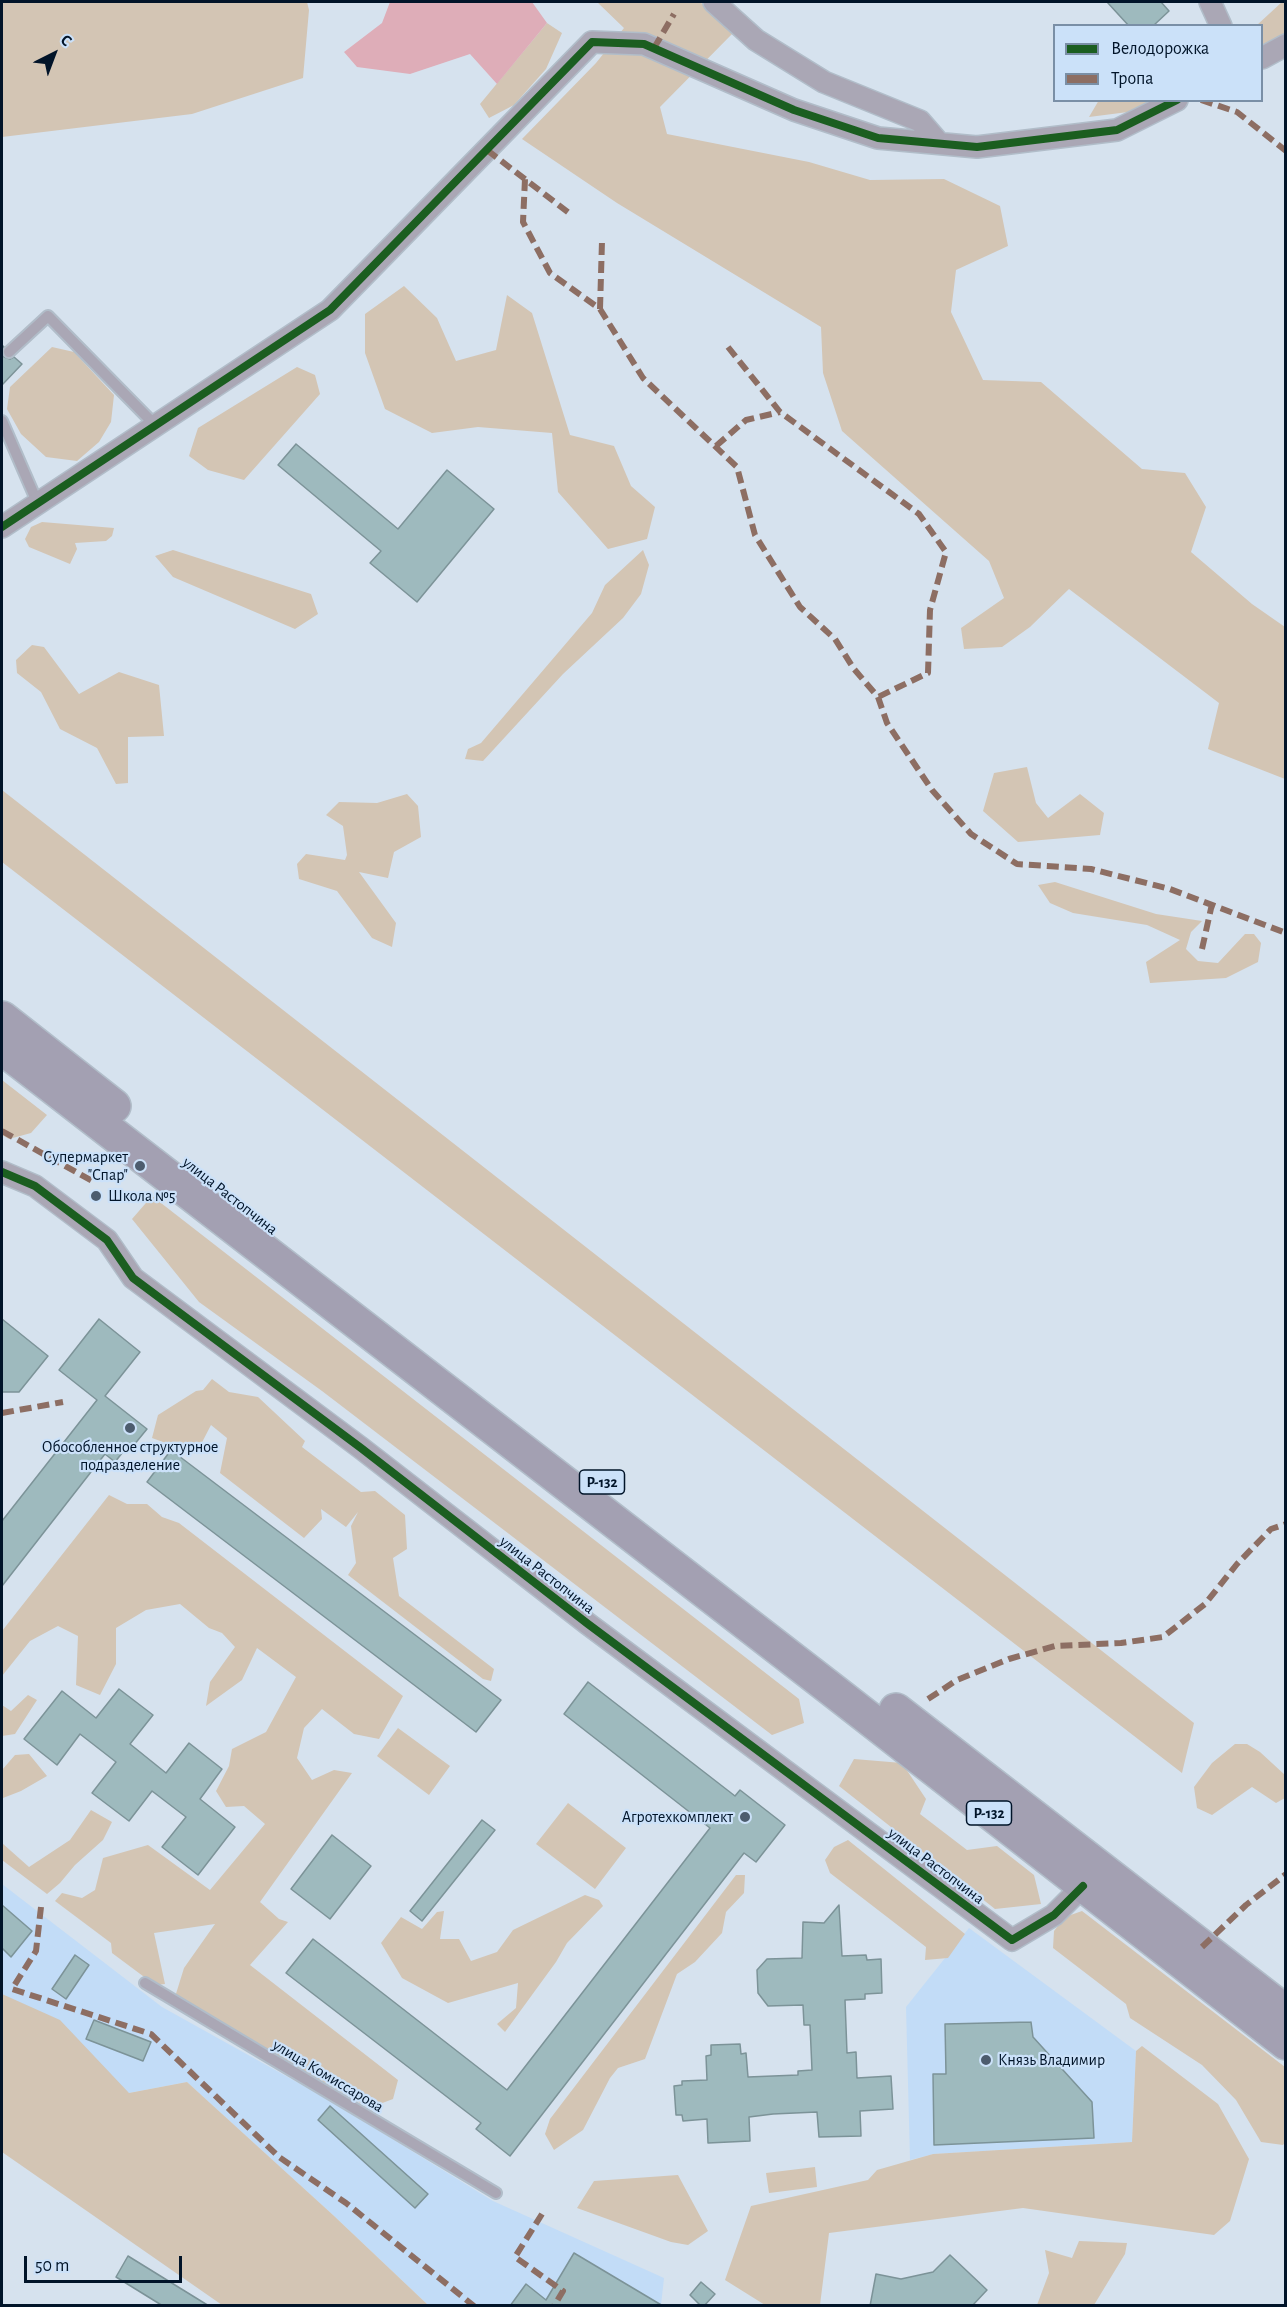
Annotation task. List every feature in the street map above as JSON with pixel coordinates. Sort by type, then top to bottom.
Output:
[{"type":"highway","name":"улица Растопчина","points":[[2,1018],[1286,2012]]},
{"type":"highway","name":"улица Растопчина","points":[[2,1048],[1286,2043]]},
{"type":"street","points":[[714,2],[756,40],[824,82],[920,121],[939,143]]},
{"type":"street","points":[[1210,2],[1220,24]]},
{"type":"street","points":[[2,527],[330,310],[592,42],[644,44],[805,113],[878,138],[976,147],[1118,130],[1173,102]]},
{"type":"street","points":[[1263,57],[1286,45]]},
{"type":"street","name":"улица Растопчина","points":[[2,1172],[35,1186],[107,1240],[133,1278],[361,1448],[588,1624],[1012,1940],[1054,1915],[1083,1886]]},
{"type":"lane","points":[[9,352],[48,316],[155,425]]},
{"type":"lane","points":[[2,421],[38,504]]},
{"type":"lane","name":"улица Комиссарова","points":[[145,1983],[496,2193]]},
{"type":"shaded area","points":[[2,2],[307,2],[309,10],[303,78],[192,114],[2,137]]},
{"type":"shaded area","points":[[390,2],[532,2],[547,23],[497,84],[470,54],[410,74],[357,67],[344,52],[382,23]]},
{"type":"shaded area","points":[[597,2],[700,2],[735,31],[660,107],[667,134],[809,162],[870,180],[944,179],[1000,206],[1008,246],[956,270],[951,312],[983,380],[1041,382],[1142,469],[1185,473],[1206,507],[1191,552],[1252,604],[1285,627],[1285,779],[1208,749],[1219,703],[1069,589],[1030,627],[1002,647],[964,649],[961,628],[1004,598],[989,561],[842,431],[823,373],[821,327],[617,203],[522,139],[596,63],[624,28]]},
{"type":"shaded area","points":[[1282,2],[1285,2],[1285,34],[1263,45],[1263,24],[1258,24]]},
{"type":"shaded area","points":[[547,23],[562,33],[546,69],[514,105],[489,118],[480,104]]},
{"type":"shaded area","points":[[1098,102],[1150,102],[1128,112],[1089,117]]},
{"type":"shaded area","points":[[404,286],[437,318],[456,361],[496,350],[507,295],[532,313],[570,435],[614,446],[631,486],[655,507],[647,539],[608,549],[558,492],[552,433],[478,427],[432,433],[385,409],[365,353],[365,314]]},
{"type":"shaded area","points":[[52,347],[74,352],[114,395],[111,422],[99,442],[77,461],[46,457],[21,434],[7,409],[10,387]]},
{"type":"shaded area","points":[[297,367],[315,375],[320,394],[244,480],[208,470],[189,456],[198,428]]},
{"type":"shaded area","points":[[42,522],[114,528],[112,536],[106,541],[75,543],[77,549],[70,564],[29,547],[25,539],[31,527]]},
{"type":"shaded area","points":[[173,550],[311,594],[318,614],[295,629],[173,577],[155,556]]},
{"type":"shaded area","points":[[643,550],[649,565],[641,594],[623,618],[563,674],[483,761],[465,759],[468,749],[481,743],[592,613],[605,585]]},
{"type":"shaded area","points":[[32,645],[44,647],[79,694],[119,672],[159,685],[164,736],[128,737],[128,783],[116,784],[97,748],[60,729],[41,692],[17,673],[16,660]]},
{"type":"shaded area","points":[[1027,767],[1036,803],[1048,818],[1080,794],[1104,813],[1100,835],[1018,842],[983,811],[994,773]]},
{"type":"shaded area","points":[[2,790],[1194,1723],[1182,1773],[2,862]]},
{"type":"shaded area","points":[[407,794],[418,806],[421,837],[394,852],[388,878],[359,872],[396,923],[392,947],[372,938],[337,891],[299,879],[297,864],[306,854],[345,860],[347,855],[343,826],[326,815],[339,802],[377,803]]},
{"type":"shaded area","points":[[1055,882],[1156,914],[1202,921],[1191,932],[1186,949],[1198,961],[1218,963],[1245,934],[1254,934],[1261,943],[1258,962],[1226,978],[1150,983],[1146,962],[1180,940],[1147,925],[1073,913],[1050,903],[1038,885]]},
{"type":"shaded area","points":[[2,1080],[47,1115],[31,1133],[9,1139],[2,1135]]},
{"type":"shaded area","points":[[152,1196],[799,1699],[804,1723],[772,1735],[322,1391],[199,1302],[132,1219]]},
{"type":"shaded area","points":[[212,1379],[229,1392],[258,1397],[305,1441],[302,1447],[361,1492],[375,1491],[405,1515],[407,1549],[393,1558],[399,1596],[494,1669],[491,1681],[483,1679],[348,1575],[356,1563],[351,1526],[358,1512],[346,1527],[321,1509],[322,1519],[304,1538],[220,1473],[227,1438],[211,1425],[196,1454],[152,1438],[158,1415],[196,1391],[203,1390]]},
{"type":"shaded area","points":[[109,1495],[127,1504],[147,1504],[162,1517],[179,1523],[403,1696],[379,1739],[354,1734],[322,1709],[304,1728],[297,1758],[312,1780],[334,1770],[352,1773],[260,1902],[279,1919],[288,1922],[250,1965],[398,2080],[393,2099],[369,2108],[175,1997],[184,1968],[215,1924],[154,1933],[165,1984],[155,1985],[112,1953],[111,1943],[55,1901],[62,1893],[82,1898],[95,1890],[103,1858],[148,1845],[210,1890],[265,1824],[244,1806],[226,1807],[216,1791],[229,1766],[232,1749],[266,1732],[296,1677],[257,1648],[242,1680],[206,1706],[210,1682],[235,1647],[222,1633],[209,1628],[180,1604],[146,1610],[116,1628],[116,1664],[100,1695],[76,1685],[78,1636],[58,1626],[30,1641],[2,1676],[2,1631]]},
{"type":"shaded area","points":[[28,1695],[37,1700],[15,1734],[2,1736],[2,1705],[11,1711]]},
{"type":"shaded area","points":[[398,1728],[450,1766],[429,1795],[377,1756]]},
{"type":"shaded area","points":[[1235,1744],[1247,1744],[1260,1752],[1285,1775],[1285,1798],[1276,1803],[1252,1787],[1212,1815],[1197,1808],[1194,1787],[1212,1763]]},
{"type":"shaded area","points":[[29,1754],[47,1776],[3,1798],[2,1802],[2,1770],[15,1755]]},
{"type":"shaded area","points":[[854,1759],[902,1763],[926,1799],[920,1814],[967,1850],[997,1846],[1034,1875],[1041,1904],[995,1909],[839,1786]]},
{"type":"shaded area","points":[[568,1803],[626,1848],[595,1889],[536,1844]]},
{"type":"shaded area","points":[[91,1810],[112,1822],[103,1840],[47,1894],[2,1860],[2,1843],[29,1867],[70,1840]]},
{"type":"shaded area","points":[[848,1840],[965,1934],[948,1958],[925,1960],[926,1947],[830,1873],[825,1860],[834,1847]]},
{"type":"shaded area","points":[[736,1875],[745,1875],[744,1893],[726,1912],[722,1933],[695,1962],[677,1974],[645,2059],[618,2068],[610,2078],[583,2130],[554,2150],[545,2134],[550,2119]]},
{"type":"shaded area","points":[[2,1884],[162,2007],[329,2100],[493,2201],[664,2278],[661,2305],[428,2305],[187,2082],[129,2093],[2,2041]]},
{"type":"shaded area","points":[[585,1895],[599,1900],[603,1906],[567,1943],[556,1962],[505,2032],[497,2024],[516,2008],[518,1983],[448,2003],[402,1978],[381,1943],[401,1917],[422,1929],[437,1912],[444,1911],[440,1939],[459,1939],[471,1961],[497,1952],[513,1930]]},
{"type":"shaded area","points":[[1082,1911],[1285,2067],[1286,2141],[1283,2145],[1261,2142],[1236,2100],[1202,2065],[1130,2018],[1126,2004],[1053,1948],[1054,1931],[1065,1917]]},
{"type":"shaded area","points":[[969,1928],[1136,2051],[1132,2142],[934,2154],[910,2160],[906,2007]]},
{"type":"shaded area","points":[[2,1994],[60,2020],[129,2093],[187,2082],[428,2305],[222,2305],[2,2152]]},
{"type":"shaded area","points":[[1142,2046],[1218,2104],[1249,2159],[1230,2221],[1214,2235],[1023,2208],[829,2233],[820,2305],[765,2305],[725,2280],[751,2206],[868,2180],[877,2170],[933,2154],[1132,2142],[1136,2051]]},
{"type":"shaded area","points":[[815,2167],[817,2187],[769,2193],[766,2173]]},
{"type":"shaded area","points":[[678,2175],[708,2231],[688,2245],[671,2242],[577,2208],[594,2181]]},
{"type":"shaded area","points":[[1079,2241],[1127,2243],[1125,2254],[1094,2305],[1037,2305],[1049,2273],[1045,2250],[1072,2258]]},
{"type":"building","points":[[1107,2],[1161,2],[1169,11],[1155,24],[1127,24]]},
{"type":"building","points":[[2,353],[4,357],[10,359],[14,357],[22,364],[2,385]]},
{"type":"building","points":[[296,444],[398,529],[447,470],[494,509],[417,602],[370,563],[381,551],[278,465]]},
{"type":"building","points":[[2,1319],[48,1356],[19,1392],[2,1392]]},
{"type":"building","points":[[99,1319],[140,1352],[105,1396],[147,1429],[129,1451],[126,1448],[115,1462],[105,1454],[2,1586],[2,1521],[97,1400],[59,1370]]},
{"type":"building","points":[[171,1450],[501,1700],[476,1732],[147,1482]]},
{"type":"building","points":[[588,1682],[735,1796],[740,1790],[785,1825],[756,1862],[744,1853],[510,2156],[476,2129],[481,2123],[286,1973],[313,1939],[507,2090],[710,1828],[564,1714]]},
{"type":"building","points":[[119,1689],[153,1715],[130,1744],[166,1773],[189,1743],[222,1769],[200,1799],[235,1827],[198,1875],[162,1847],[186,1817],[152,1791],[129,1821],[92,1793],[116,1762],[80,1734],[57,1765],[24,1739],[62,1691],[96,1718]]},
{"type":"building","points":[[482,1820],[495,1830],[422,1921],[410,1911]]},
{"type":"building","points":[[332,1835],[371,1866],[330,1919],[291,1889]]},
{"type":"building","points":[[2,1905],[32,1931],[11,1957],[2,1948]]},
{"type":"building","points":[[839,1905],[842,1956],[866,1955],[867,1960],[881,1959],[882,1993],[865,1994],[865,1999],[845,2000],[847,2053],[856,2052],[857,2078],[891,2076],[893,2109],[860,2111],[861,2136],[819,2137],[817,2112],[773,2114],[749,2117],[750,2141],[708,2143],[707,2119],[683,2121],[682,2115],[676,2115],[674,2086],[682,2085],[682,2081],[707,2080],[706,2056],[711,2055],[711,2045],[740,2044],[741,2054],[746,2053],[748,2077],[798,2075],[798,2071],[812,2070],[810,2025],[804,2025],[803,2005],[768,2006],[758,1993],[757,1970],[767,1959],[802,1958],[803,1922],[824,1923]]},
{"type":"building","points":[[75,1955],[89,1965],[66,1999],[52,1989]]},
{"type":"building","points":[[94,2020],[151,2042],[143,2061],[86,2039]]},
{"type":"building","points":[[1031,2022],[1033,2037],[1092,2102],[1094,2138],[934,2145],[933,2074],[946,2074],[945,2024]]},
{"type":"building","points":[[330,2106],[428,2194],[415,2208],[318,2120]]},
{"type":"building","points":[[574,2253],[663,2306],[510,2306],[526,2284],[546,2300]]},
{"type":"building","points":[[950,2255],[987,2290],[972,2306],[870,2306],[876,2274],[901,2279],[933,2272]]},
{"type":"building","points":[[128,2256],[209,2306],[163,2306],[116,2277]]},
{"type":"building","points":[[701,2282],[715,2294],[704,2306],[701,2306],[690,2295]]},
{"type":"marked path","points":[[654,48],[674,14]]},
{"type":"marked path","points":[[1207,102],[1237,112],[1286,151]]},
{"type":"marked path","points":[[487,150],[569,213]]},
{"type":"marked path","points":[[525,179],[523,222],[550,273],[600,309],[643,378],[737,467],[755,535],[800,607],[835,639],[854,669],[878,697],[887,723],[932,790],[971,834],[1017,864],[1091,869],[1170,889],[1286,933]]},
{"type":"marked path","points":[[600,309],[602,241]]},
{"type":"marked path","points":[[728,347],[780,412],[919,514],[946,552],[930,610],[928,673],[878,697]]},
{"type":"marked path","points":[[716,446],[746,420],[780,412]]},
{"type":"marked path","points":[[1202,949],[1212,904]]},
{"type":"marked path","points":[[2,1131],[94,1182]]},
{"type":"marked path","points":[[2,1413],[63,1402]]},
{"type":"marked path","points":[[928,1699],[957,1680],[1009,1659],[1055,1646],[1121,1643],[1163,1637],[1205,1604],[1237,1564],[1271,1529],[1286,1524]]},
{"type":"marked path","points":[[1202,1947],[1246,1905],[1286,1874]]},
{"type":"marked path","points":[[41,1907],[36,1951],[12,1989],[151,2034],[279,2157],[346,2203],[474,2306]]},
{"type":"marked path","points":[[542,2214],[515,2257],[563,2291],[554,2306]]},
{"type":"cycle path","points":[[2,527],[330,310],[592,42],[644,44],[794,110],[878,138],[977,147],[1117,130],[1173,102]]},
{"type":"cycle path","points":[[2,1172],[35,1186],[107,1240],[133,1278],[361,1448],[588,1624],[1012,1940],[1054,1915],[1083,1886]]},
{"type":"place","name":"Супермаркет \"Спар\"","points":[[140,1166]]},
{"type":"place","name":"Школа №5","points":[[96,1196]]},
{"type":"place","name":"Обособленное структурное подразделение","points":[[130,1428]]},
{"type":"place","name":"Агротехкомплект","points":[[745,1817]]},
{"type":"place","name":"Князь Владимир","points":[[986,2060]]}]
